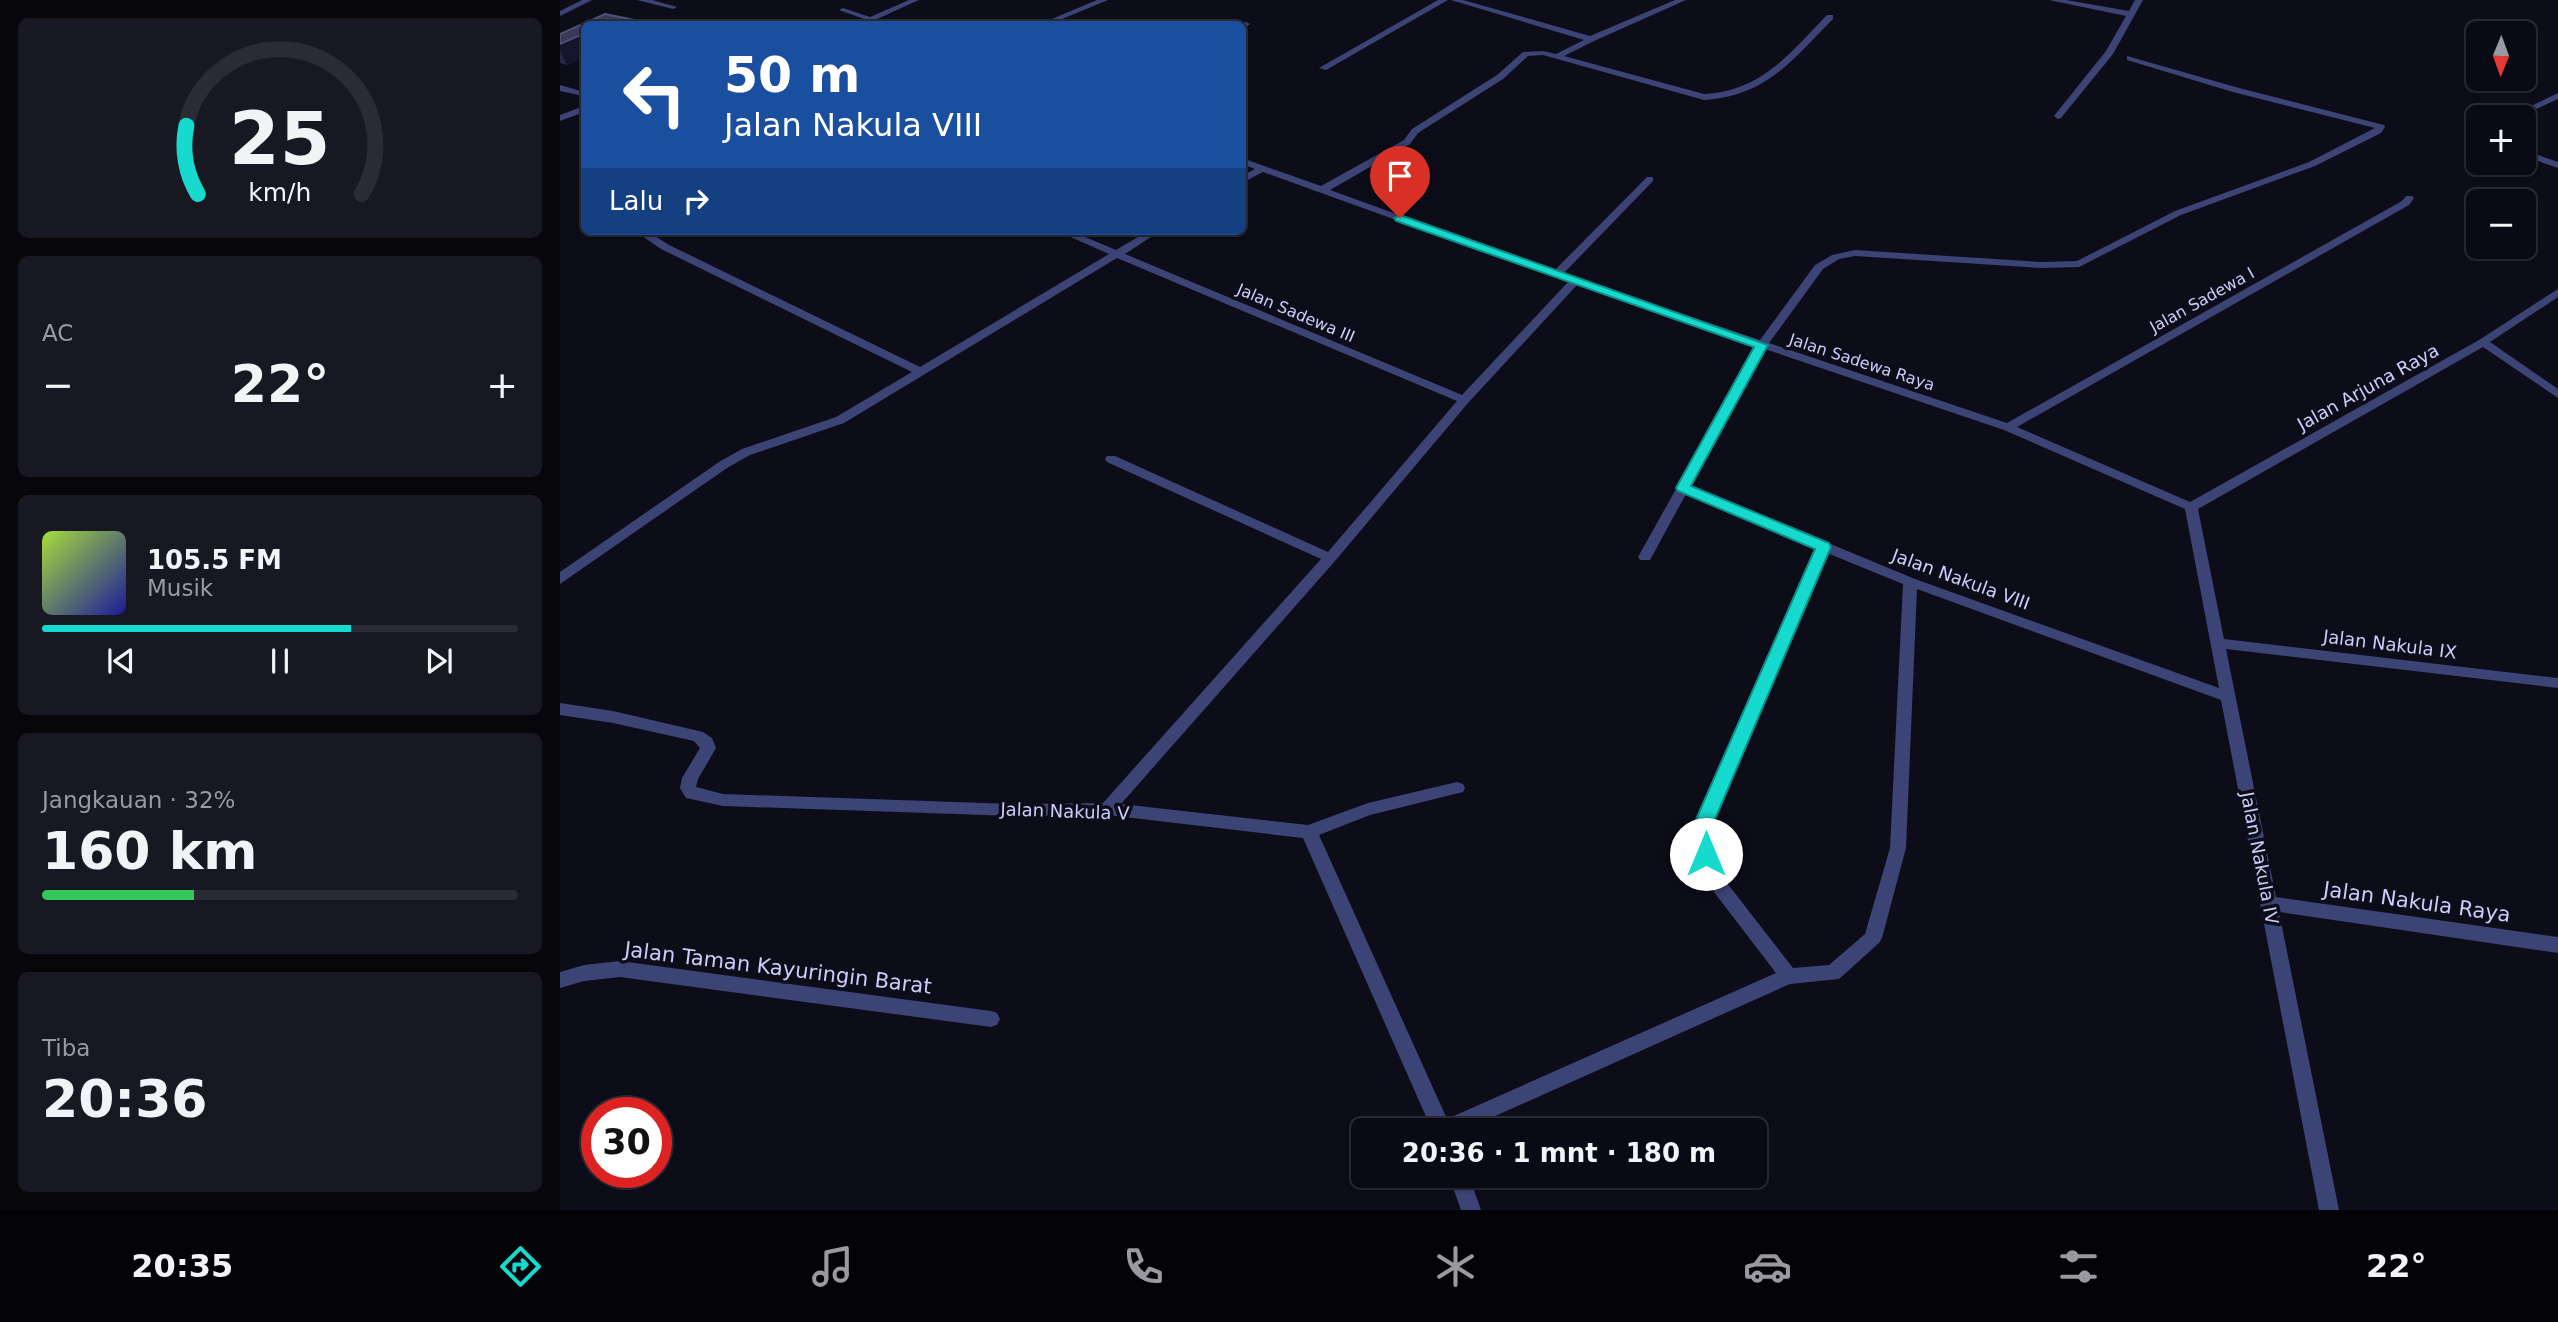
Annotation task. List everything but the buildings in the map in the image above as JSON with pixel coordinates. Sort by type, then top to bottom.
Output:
[{"type":"street","points":[[560,14],[588,0]]},
{"type":"street","points":[[641,0],[673,7]]},
{"type":"street","points":[[871,19],[915,0]]},
{"type":"street","points":[[1052,21],[1104,0]]},
{"type":"street","points":[[1323,68],[1444,0]]},
{"type":"street","points":[[1455,0],[1591,39]]},
{"type":"street","points":[[1557,57],[1591,39],[1682,0]]},
{"type":"street","points":[[2053,0],[2130,14]]},
{"type":"street","points":[[2058,116],[2110,52],[2139,0]]},
{"type":"street","points":[[843,10],[876,21]]},
{"type":"street","points":[[1322,190],[1407,142],[1415,131],[1500,77],[1526,54],[1543,53],[1704,97],[1722,98],[1742,94],[1759,85],[1830,18]]},
{"type":"street","points":[[1645,557],[1762,345],[1819,267],[1836,257],[1855,253],[2041,265],[2079,264],[2178,213],[2312,164],[2378,131],[2381,127],[2236,90],[2130,58]]},
{"type":"street","points":[[560,88],[581,93]]},
{"type":"street","points":[[2536,106],[2558,96]]},
{"type":"street","points":[[560,118],[581,109]]},
{"type":"street","points":[[2536,157],[2558,165]]},
{"type":"street","name":"Jalan Sadewa Raya","points":[[1246,163],[1556,275],[2008,426],[2191,507]]},
{"type":"street","points":[[1246,178],[1262,169]]},
{"type":"street","points":[[1556,275],[1650,179]]},
{"type":"street","name":"Jalan Sadewa I","points":[[2008,426],[2406,203],[2409,198]]},
{"type":"street","points":[[646,235],[665,247],[711,267],[919,371]]},
{"type":"street","name":"Jalan Sadewa III","points":[[1071,235],[1464,400]]},
{"type":"street","points":[[560,579],[723,465],[746,452],[840,420],[1148,235]]},
{"type":"street","points":[[1107,809],[1330,558],[1464,400],[1575,281]]},
{"type":"street","name":"Jalan Arjuna Raya","points":[[2191,507],[2483,342],[2558,292]]},
{"type":"street","points":[[2483,342],[2558,394]]},
{"type":"street","points":[[1111,459],[1330,558]]},
{"type":"street","name":"Jalan Nakula VIII","points":[[1683,488],[1910,582],[2228,698]]},
{"type":"street","name":"Jalan Nakula IV","points":[[2191,507],[2329,1210]]},
{"type":"street","points":[[1789,976],[1720,887],[1706,854],[1704,824],[1823,547]]},
{"type":"street","points":[[1470,1118],[1789,976],[1833,973],[1873,938],[1898,848],[1910,582]]},
{"type":"street","name":"Jalan Nakula IX","points":[[2218,643],[2558,684]]},
{"type":"street","name":"Jalan Nakula V","points":[[560,709],[613,717],[698,736],[707,742],[708,748],[690,778],[688,788],[692,794],[723,800],[1013,810],[1107,809],[1309,832]]},
{"type":"street","points":[[1438,1118],[1309,832],[1368,809],[1457,788]]},
{"type":"street","name":"Jalan Nakula Raya","points":[[2269,903],[2558,945]]},
{"type":"street","name":"Jalan Taman Kayuringin Barat","points":[[560,980],[584,973],[620,969],[991,1019]]},
{"type":"street","points":[[1463,1188],[1471,1210]]},
{"type":"route","points":[[1400,218],[1556,275],[1762,345],[1683,488],[1823,547],[1704,824],[1706,854]]}]
